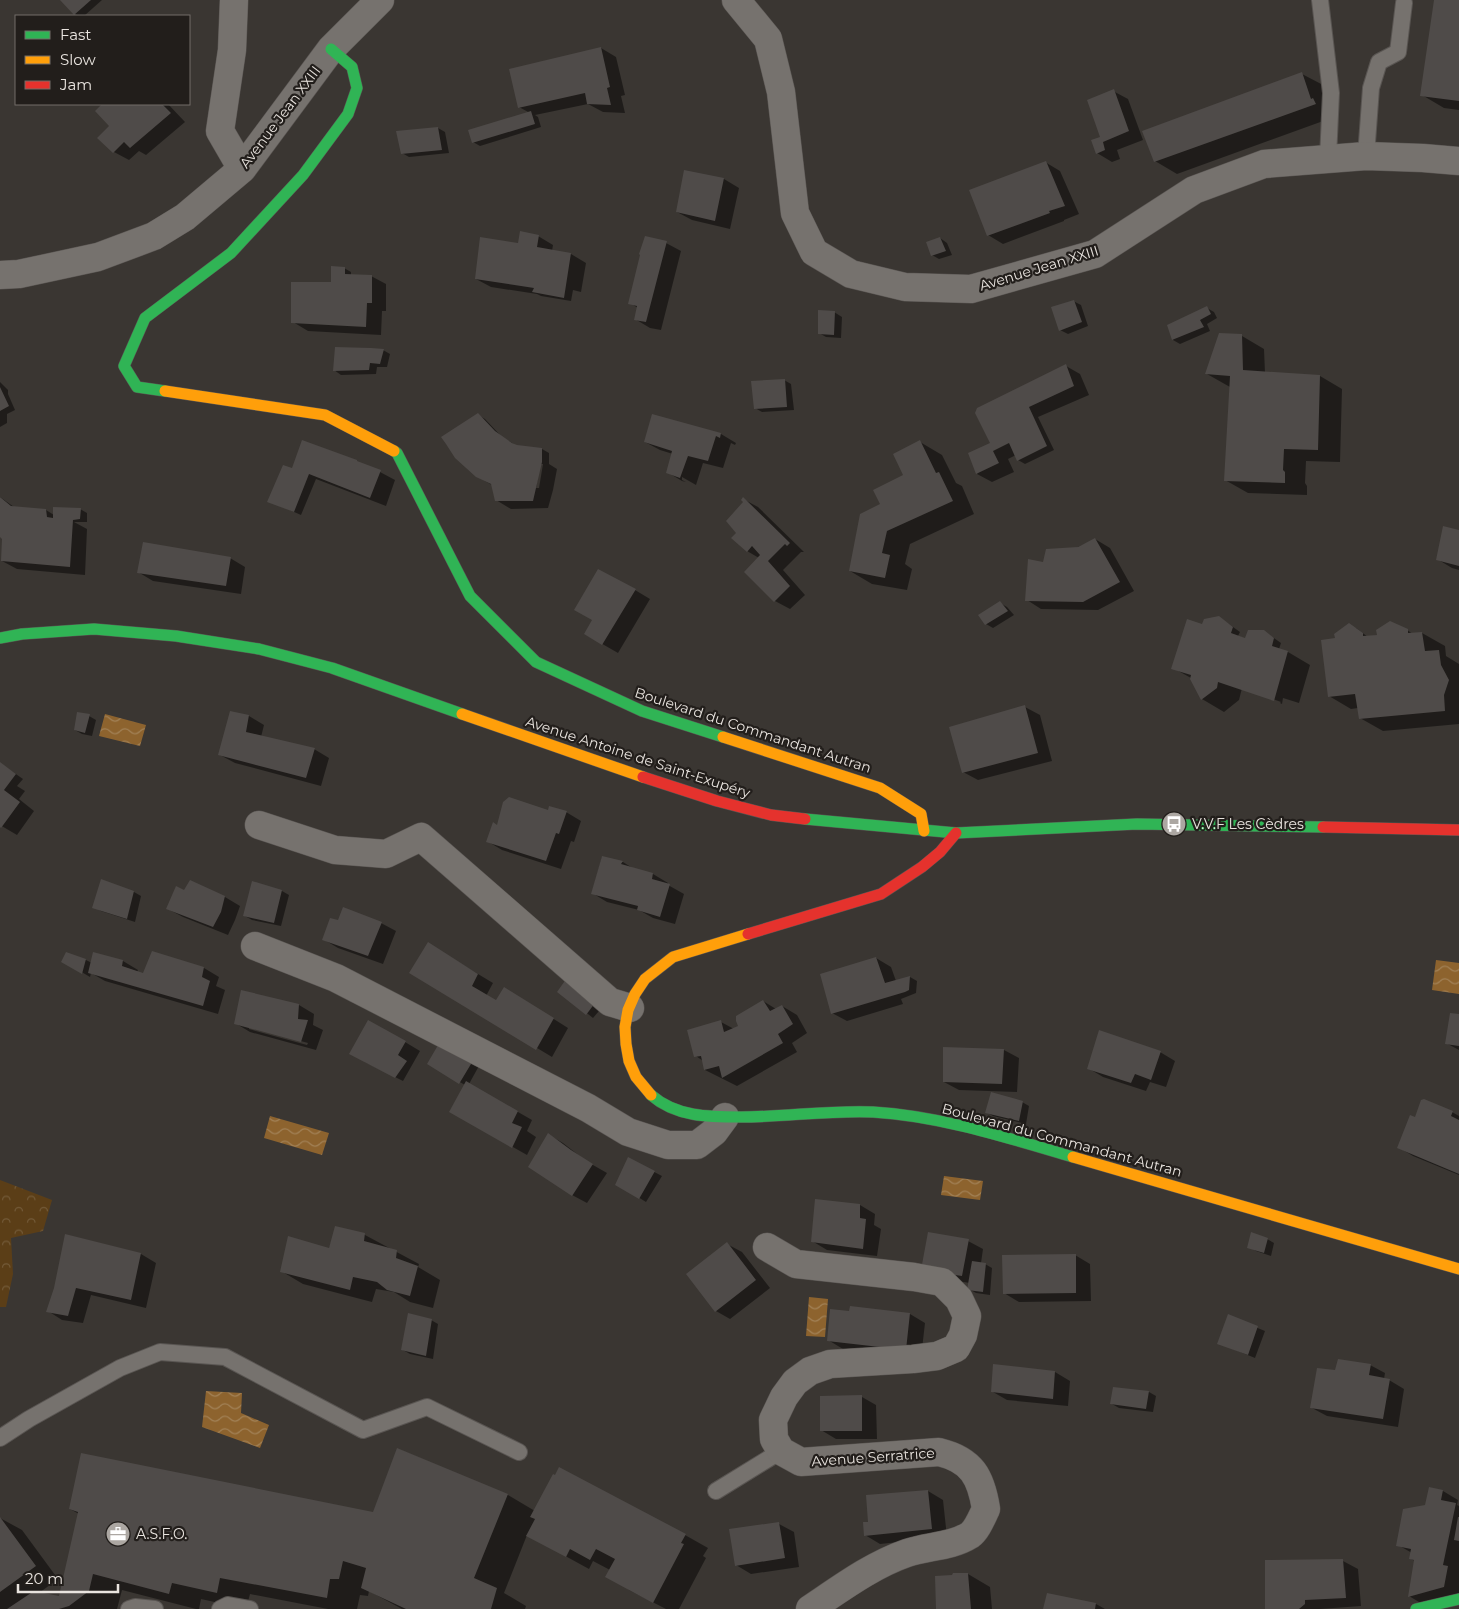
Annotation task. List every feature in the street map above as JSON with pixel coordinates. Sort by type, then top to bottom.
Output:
[{"type":"street","points":[[234,0],[232,50],[220,132],[242,169]]},
{"type":"street","name":"Avenue Jean XXIII","points":[[0,275],[19,274],[98,258],[154,236],[186,217],[242,169],[331,49],[380,0]]},
{"type":"street","name":"Avenue Jean XXIII","points":[[736,0],[768,39],[782,92],[795,213],[814,252],[851,274],[905,287],[971,289],[1095,254],[1194,190],[1264,164],[1366,156],[1459,161]]},
{"type":"street","name":"Boulevard du Commandant Autran","points":[[331,49],[352,67],[356,88],[348,114],[303,175],[231,253],[144,318],[124,366],[137,387],[325,415],[396,452],[470,596],[536,662],[642,711],[880,788],[921,814],[924,832]]},
{"type":"street","name":"Avenue Antoine de Saint-Exupéry","points":[[0,638],[22,634],[94,629],[176,636],[259,649],[332,668],[622,770],[717,801],[771,815],[924,832],[956,833],[1137,824],[1459,830]]},
{"type":"street","points":[[258,825],[335,850],[386,854],[421,837],[610,1002],[630,1008]]},
{"type":"street","name":"Boulevard du Commandant Autran","points":[[956,833],[943,850],[908,879],[881,894],[673,957],[646,979],[633,998],[626,1018],[625,1041],[630,1067],[644,1089],[661,1104],[680,1112],[725,1117],[861,1112],[929,1120],[1029,1144],[1459,1269]]},
{"type":"street","points":[[255,946],[336,978],[588,1108],[628,1132],[668,1145],[696,1145],[714,1132],[725,1117]]},
{"type":"street","points":[[767,1247],[796,1264],[914,1277],[942,1282],[959,1299],[967,1316],[963,1334],[956,1348],[937,1356],[913,1360],[830,1364],[810,1371],[795,1382],[784,1396],[774,1420],[774,1439],[781,1451]]},
{"type":"street","name":"Avenue Serratrice","points":[[781,1451],[801,1462],[939,1452],[951,1455],[964,1462],[978,1477],[984,1496],[986,1509],[972,1534],[955,1543],[929,1547],[906,1554],[864,1574],[810,1609]]},
{"type":"street","points":[[1416,1609],[1459,1599]]},
{"type":"lane","points":[[1320,0],[1331,93],[1328,158]]},
{"type":"lane","points":[[1366,156],[1372,88],[1379,62],[1398,52],[1404,3]]},
{"type":"lane","points":[[0,1438],[29,1419],[120,1368],[160,1352],[225,1357],[363,1430],[427,1407],[519,1452]]},
{"type":"lane","points":[[716,1491],[781,1451]]},
{"type":"lane","points":[[220,1609],[228,1606],[250,1609]]},
{"type":"lane","points":[[129,1609],[155,1609]]},
{"type":"green space","points":[[0,1180],[52,1200],[43,1231],[11,1238],[13,1274],[6,1307],[0,1307]]},
{"type":"water","points":[[105,714],[146,725],[140,746],[99,736]]},
{"type":"water","points":[[1436,960],[1459,963],[1459,994],[1432,990]]},
{"type":"water","points":[[270,1116],[329,1133],[322,1155],[264,1138]]},
{"type":"water","points":[[944,1176],[983,1181],[980,1200],[941,1195]]},
{"type":"water","points":[[809,1297],[828,1299],[825,1337],[806,1336]]},
{"type":"water","points":[[206,1391],[242,1393],[241,1413],[269,1425],[260,1448],[202,1427]]},
{"type":"building","points":[[60,0],[91,0],[74,15]]},
{"type":"building","points":[[1434,0],[1459,0],[1459,101],[1420,96]]},
{"type":"building","points":[[601,47],[610,87],[607,88],[611,105],[587,104],[585,93],[518,108],[509,69]]},
{"type":"building","points":[[1302,72],[1311,99],[1313,98],[1316,104],[1154,162],[1142,131]]},
{"type":"building","points":[[1114,89],[1129,131],[1103,142],[1105,150],[1096,154],[1091,140],[1100,137],[1087,100]]},
{"type":"building","points":[[101,105],[163,105],[171,113],[130,148],[124,142],[113,153],[97,138],[109,126],[95,111]]},
{"type":"building","points":[[531,111],[535,124],[472,143],[468,130]]},
{"type":"building","points":[[438,127],[442,150],[401,154],[396,131]]},
{"type":"building","points":[[1046,161],[1065,206],[987,236],[969,190]]},
{"type":"building","points":[[684,170],[724,178],[715,221],[676,212]]},
{"type":"building","points":[[520,231],[539,235],[537,247],[571,253],[564,298],[532,292],[534,288],[475,279],[480,237],[518,243]]},
{"type":"building","points":[[645,236],[667,241],[646,322],[634,320],[637,306],[628,304]]},
{"type":"building","points":[[940,237],[946,251],[931,256],[926,242]]},
{"type":"building","points":[[331,266],[345,267],[345,274],[372,275],[372,303],[367,303],[366,327],[291,323],[291,282],[331,282]]},
{"type":"building","points":[[1074,300],[1082,322],[1059,331],[1051,307]]},
{"type":"building","points":[[1207,306],[1211,314],[1200,320],[1204,327],[1172,340],[1167,325]]},
{"type":"building","points":[[818,310],[835,311],[834,335],[818,334]]},
{"type":"building","points":[[1219,333],[1242,334],[1243,370],[1320,375],[1318,450],[1284,449],[1283,470],[1285,472],[1285,483],[1224,481],[1230,376],[1205,374]]},
{"type":"building","points":[[335,347],[384,349],[380,364],[370,363],[369,370],[333,371]]},
{"type":"building","points":[[1066,364],[1074,386],[1029,407],[1047,446],[1017,461],[1009,443],[993,451],[999,463],[976,474],[968,453],[990,443],[975,413],[977,408]]},
{"type":"building","points":[[785,379],[787,407],[754,409],[751,381]]},
{"type":"building","points":[[0,387],[9,406],[0,411]]},
{"type":"building","points":[[478,413],[495,431],[512,443],[542,448],[542,462],[533,501],[495,501],[491,484],[476,477],[455,458],[441,437]]},
{"type":"building","points":[[652,414],[721,433],[720,438],[716,436],[708,461],[688,456],[680,478],[666,473],[672,451],[644,442]]},
{"type":"building","points":[[302,440],[381,470],[370,498],[309,474],[294,512],[267,502],[283,465],[292,468]]},
{"type":"building","points":[[920,440],[936,473],[939,472],[953,501],[887,531],[882,553],[890,555],[885,578],[849,571],[860,514],[880,504],[873,490],[903,475],[893,454]]},
{"type":"building","points":[[0,497],[11,506],[46,509],[47,517],[53,518],[53,507],[81,508],[80,519],[73,520],[70,567],[1,561]]},
{"type":"building","points":[[743,497],[790,543],[787,546],[785,544],[768,561],[790,586],[774,602],[744,572],[760,555],[752,546],[747,552],[731,538],[736,533],[726,521],[743,502],[741,500]]},
{"type":"building","points":[[1443,526],[1459,530],[1459,566],[1436,560]]},
{"type":"building","points":[[1095,538],[1120,582],[1083,602],[1025,601],[1028,559],[1043,562],[1046,549],[1078,547]]},
{"type":"building","points":[[143,542],[231,557],[226,586],[137,573]]},
{"type":"building","points":[[598,569],[636,589],[602,645],[584,634],[592,620],[574,610]]},
{"type":"building","points":[[1000,601],[1008,611],[985,625],[978,615]]},
{"type":"building","points":[[1219,616],[1233,627],[1231,633],[1245,638],[1248,630],[1264,630],[1274,638],[1272,646],[1288,651],[1274,701],[1218,682],[1217,688],[1201,700],[1190,679],[1191,675],[1171,669],[1187,619],[1202,624],[1204,619]]},
{"type":"building","points":[[1390,621],[1408,629],[1408,633],[1422,632],[1425,651],[1439,650],[1441,665],[1449,680],[1444,695],[1445,711],[1359,719],[1355,694],[1328,697],[1321,640],[1335,638],[1334,634],[1349,623],[1363,633],[1363,636],[1377,635],[1376,630]]},
{"type":"building","points":[[1025,705],[1038,753],[962,773],[949,727]]},
{"type":"building","points":[[230,711],[249,715],[246,732],[315,748],[306,778],[218,755]]},
{"type":"building","points":[[77,712],[90,714],[85,733],[74,730]]},
{"type":"building","points":[[0,762],[16,774],[4,790],[20,802],[1,828],[0,827]]},
{"type":"building","points":[[509,797],[548,810],[549,806],[567,811],[559,834],[556,833],[546,861],[486,842],[493,822],[497,825],[503,802]]},
{"type":"building","points":[[602,856],[623,861],[621,864],[653,873],[652,879],[670,884],[660,917],[637,910],[638,906],[591,894]]},
{"type":"building","points":[[101,879],[134,891],[127,919],[92,908]]},
{"type":"building","points":[[190,880],[225,896],[221,912],[213,927],[166,909],[176,886],[184,890]]},
{"type":"building","points":[[252,881],[282,890],[274,923],[243,916]]},
{"type":"building","points":[[343,907],[382,922],[368,956],[322,940],[330,918],[338,920]]},
{"type":"building","points":[[428,942],[478,974],[472,986],[496,1000],[504,987],[554,1018],[536,1050],[409,973]]},
{"type":"building","points":[[152,951],[204,967],[202,977],[210,981],[203,1006],[88,973],[93,952],[123,960],[122,966],[143,973]]},
{"type":"building","points":[[66,952],[86,959],[82,974],[61,962]]},
{"type":"building","points":[[876,957],[885,983],[910,976],[909,990],[831,1014],[820,974]]},
{"type":"building","points":[[569,975],[598,999],[586,1015],[557,992]]},
{"type":"building","points":[[241,990],[299,1004],[298,1019],[308,1020],[301,1042],[234,1024]]},
{"type":"building","points":[[763,1000],[770,1011],[782,1005],[793,1024],[778,1034],[783,1043],[722,1078],[719,1066],[704,1070],[701,1056],[694,1057],[687,1030],[721,1020],[724,1032],[738,1026],[736,1016]]},
{"type":"building","points":[[1450,1013],[1459,1014],[1459,1046],[1445,1044]]},
{"type":"building","points":[[368,1020],[406,1041],[398,1055],[407,1061],[395,1078],[349,1054]]},
{"type":"building","points":[[1099,1030],[1161,1051],[1151,1080],[1135,1074],[1131,1083],[1087,1069]]},
{"type":"building","points":[[441,1040],[474,1059],[459,1084],[427,1064]]},
{"type":"building","points":[[943,1047],[1004,1049],[1002,1084],[943,1082]]},
{"type":"building","points":[[466,1081],[518,1111],[512,1123],[522,1127],[512,1148],[449,1112]]},
{"type":"building","points":[[991,1092],[1023,1101],[1019,1121],[985,1113]]},
{"type":"building","points":[[1424,1099],[1453,1111],[1451,1116],[1459,1120],[1459,1174],[1397,1148],[1410,1115],[1415,1117],[1421,1100]]},
{"type":"building","points":[[548,1133],[593,1164],[572,1196],[528,1167]]},
{"type":"building","points":[[628,1157],[655,1171],[639,1199],[615,1185]]},
{"type":"building","points":[[815,1199],[860,1204],[860,1218],[866,1219],[863,1249],[811,1242]]},
{"type":"building","points":[[335,1226],[365,1233],[364,1241],[397,1250],[396,1258],[418,1266],[410,1296],[387,1290],[377,1282],[353,1277],[350,1290],[280,1272],[288,1236],[329,1248]]},
{"type":"building","points":[[928,1232],[969,1239],[962,1276],[921,1270]]},
{"type":"building","points":[[1251,1232],[1268,1238],[1264,1253],[1247,1248]]},
{"type":"building","points":[[65,1234],[141,1253],[131,1300],[76,1288],[68,1316],[46,1312],[54,1288]]},
{"type":"building","points":[[727,1242],[756,1280],[715,1312],[686,1274]]},
{"type":"building","points":[[1076,1254],[1076,1293],[1003,1294],[1002,1255]]},
{"type":"building","points":[[972,1261],[986,1263],[983,1292],[967,1290]]},
{"type":"building","points":[[850,1306],[910,1313],[906,1350],[827,1341],[830,1309],[849,1311]]},
{"type":"building","points":[[408,1313],[432,1319],[426,1356],[401,1350]]},
{"type":"building","points":[[1228,1314],[1258,1326],[1248,1355],[1217,1344]]},
{"type":"building","points":[[1338,1359],[1371,1364],[1369,1375],[1390,1379],[1383,1419],[1310,1408],[1317,1368],[1335,1370]]},
{"type":"building","points":[[993,1364],[1055,1371],[1053,1399],[991,1392]]},
{"type":"building","points":[[1113,1387],[1149,1391],[1146,1409],[1110,1404]]},
{"type":"building","points":[[862,1395],[862,1431],[820,1431],[820,1396]]},
{"type":"building","points":[[397,1448],[508,1494],[474,1578],[497,1588],[491,1609],[406,1609],[361,1588],[366,1568],[343,1561],[339,1579],[330,1579],[327,1598],[220,1578],[217,1593],[172,1583],[169,1594],[93,1574],[89,1591],[69,1606],[59,1609],[7,1609],[34,1591],[59,1596],[78,1512],[69,1509],[81,1453],[373,1512]]},
{"type":"building","points":[[559,1467],[686,1534],[681,1543],[684,1544],[653,1603],[605,1577],[615,1559],[596,1549],[590,1560],[570,1549],[566,1557],[526,1536],[535,1519],[530,1517],[553,1474],[555,1475]]},
{"type":"building","points":[[1429,1487],[1443,1490],[1441,1500],[1456,1503],[1443,1565],[1448,1566],[1444,1587],[1408,1597],[1414,1560],[1409,1559],[1411,1549],[1396,1546],[1403,1509],[1425,1505]]},
{"type":"building","points":[[928,1490],[932,1529],[864,1536],[863,1522],[868,1522],[866,1495]]},
{"type":"building","points":[[0,1517],[36,1566],[0,1592]]},
{"type":"building","points":[[1459,1517],[1459,1541],[1454,1540]]},
{"type":"building","points":[[779,1522],[785,1558],[735,1566],[729,1529]]},
{"type":"building","points":[[1343,1559],[1346,1598],[1305,1600],[1305,1604],[1299,1609],[1265,1609],[1265,1560]]},
{"type":"building","points":[[953,1573],[968,1573],[971,1609],[936,1609],[935,1576],[952,1575]]},
{"type":"building","points":[[1047,1593],[1096,1603],[1095,1609],[1043,1609]]},
{"type":"traffic: fast","points":[[165,391],[137,387],[124,366],[145,318],[231,253],[303,175],[348,114],[357,88],[352,67],[331,49]]},
{"type":"traffic: fast","points":[[394,451],[397,453],[470,596],[536,662],[642,711],[723,737]]},
{"type":"traffic: fast","points":[[0,638],[22,634],[94,629],[176,636],[259,649],[332,668],[462,714]]},
{"type":"traffic: fast","points":[[805,819],[956,833],[1137,824],[1323,827]]},
{"type":"traffic: fast","points":[[651,1095],[671,1108],[705,1116],[758,1117],[856,1112],[898,1114],[974,1129],[1073,1157]]},
{"type":"traffic: fast","points":[[1416,1609],[1459,1599]]},
{"type":"traffic: slow","points":[[165,391],[325,415],[394,451]]},
{"type":"traffic: slow","points":[[462,714],[643,777]]},
{"type":"traffic: slow","points":[[723,737],[880,788],[921,814],[924,831]]},
{"type":"traffic: slow","points":[[651,1095],[636,1077],[629,1061],[626,1044],[625,1027],[628,1010],[635,994],[645,979],[673,957],[748,934]]},
{"type":"traffic: slow","points":[[1073,1157],[1459,1269]]},
{"type":"traffic: jam","points":[[643,777],[717,801],[771,815],[805,819]]},
{"type":"traffic: jam","points":[[1323,827],[1459,830]]},
{"type":"traffic: jam","points":[[748,934],[881,894],[922,867],[940,852],[956,833]]},
{"type":"place","name":"V.V.F Les Cèdres","points":[[1174,824]]},
{"type":"place","name":"A.S.F.O.","points":[[118,1534]]}]
